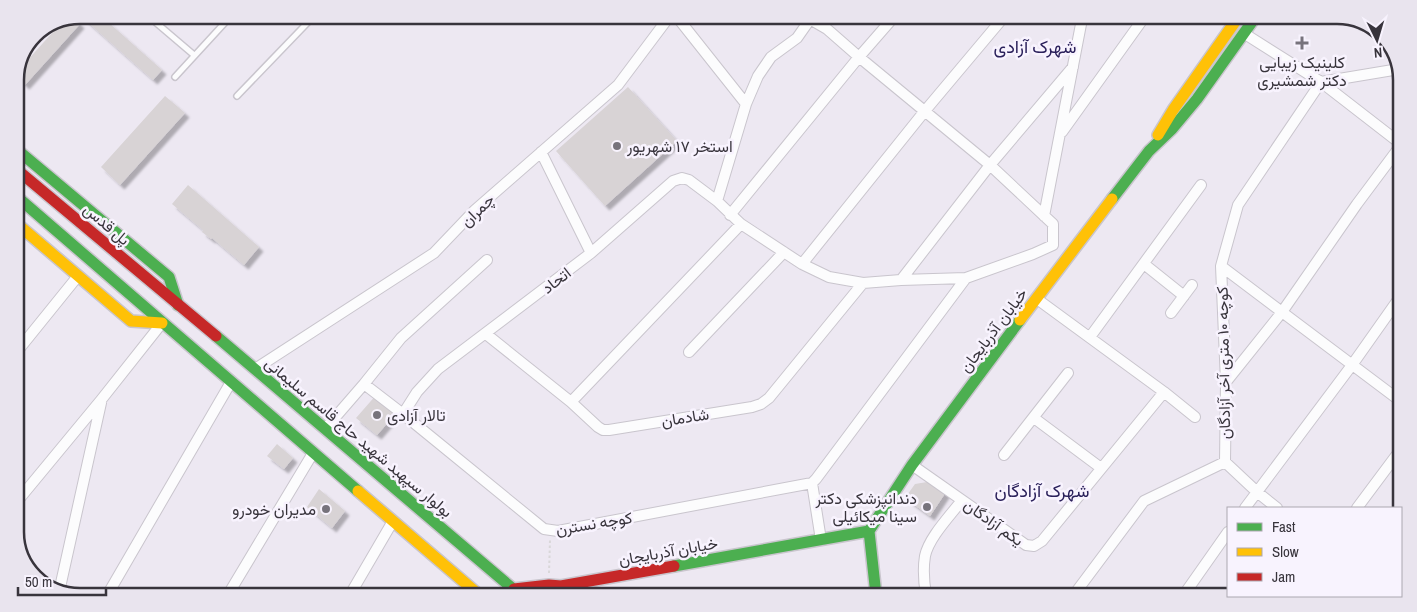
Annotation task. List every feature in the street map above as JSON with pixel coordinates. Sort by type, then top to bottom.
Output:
[{"type":"main road","name":"خیابان آذربایجان","points":[[555,588],[869,531],[912,466],[1149,151],[1172,110],[1232,24]]},
{"type":"main road","name":"خیابان آذربایجان","points":[[1149,151],[1172,129],[1197,99],[1251,24]]},
{"type":"main road","points":[[24,156],[169,278],[178,305]]},
{"type":"main road","name":"پل قدس","points":[[24,176],[178,305]]},
{"type":"main road","points":[[24,203],[471,588]]},
{"type":"main road","points":[[24,230],[131,321],[162,323]]},
{"type":"main road","name":"بولوار سپهبد شهید حاج قاسم سلیمانی","points":[[178,305],[512,588]]},
{"type":"main road","points":[[869,531],[875,588]]},
{"type":"street","name":"چمران","points":[[255,369],[434,253],[476,210],[618,85],[664,24]]},
{"type":"street","points":[[683,24],[746,104]]},
{"type":"street","points":[[717,201],[746,104],[758,76],[771,57],[797,38],[805,24]]},
{"type":"street","points":[[819,24],[990,165],[1053,224],[1053,245],[1069,255]]},
{"type":"street","points":[[730,215],[888,24]]},
{"type":"street","points":[[802,264],[997,24]]},
{"type":"street","points":[[1044,216],[1081,24]]},
{"type":"street","points":[[1060,135],[1139,24]]},
{"type":"street","points":[[1244,34],[1321,82],[1393,138]]},
{"type":"street","points":[[901,280],[990,165],[1073,67]]},
{"type":"street","points":[[1321,82],[1392,70]]},
{"type":"street","name":"کوچه ۱۰ متری آخر آزادگان","points":[[1079,588],[1144,501],[1225,462],[1226,382],[1221,266],[1238,205],[1321,82]]},
{"type":"street","points":[[541,152],[591,253]]},
{"type":"street","points":[[1226,382],[1282,312],[1393,155]]},
{"type":"street","name":"اتحاد","points":[[403,414],[417,392],[438,369],[591,253],[673,181],[682,178],[689,180],[717,201],[740,224],[802,264],[829,277],[863,283],[966,278],[1053,245]]},
{"type":"street","points":[[1090,337],[1201,185]]},
{"type":"street","points":[[571,402],[740,224]]},
{"type":"street","points":[[689,352],[784,252]]},
{"type":"street","points":[[325,429],[401,338],[487,260]]},
{"type":"street","points":[[1144,264],[1184,296]]},
{"type":"street","points":[[1221,266],[1393,395]]},
{"type":"street","points":[[24,343],[78,276]]},
{"type":"street","points":[[821,540],[812,483],[966,278]]},
{"type":"street","name":"شادمان","points":[[486,334],[603,430],[761,404],[863,283]]},
{"type":"street","points":[[1172,313],[1192,285]]},
{"type":"street","points":[[1037,299],[1195,417]]},
{"type":"street","points":[[1246,507],[1393,307]]},
{"type":"street","points":[[24,493],[162,323]]},
{"type":"street","points":[[1004,455],[1068,373]]},
{"type":"street","points":[[111,588],[231,382]]},
{"type":"street","name":"کوچه نسترن","points":[[364,384],[544,528],[550,530],[558,531],[812,483]]},
{"type":"street","name":"یکم آزادگان","points":[[912,466],[1026,545],[1034,546],[1042,541],[1164,392]]},
{"type":"street","points":[[61,584],[101,400]]},
{"type":"street","points":[[1034,418],[1101,468]]},
{"type":"street","points":[[232,588],[313,453]]},
{"type":"street","points":[[1358,507],[1393,460]]},
{"type":"street","points":[[1225,462],[1276,507]]},
{"type":"street","points":[[927,588],[925,555],[931,542],[962,500]]},
{"type":"street","points":[[354,588],[393,521]]},
{"type":"street","points":[[1189,588],[1227,533]]},
{"type":"lane","points":[[158,24],[194,55]]},
{"type":"lane","points":[[175,76],[223,24]]},
{"type":"lane","points":[[237,96],[306,24]]},
{"type":"path","points":[[550,530],[555,588]]},
{"type":"building","points":[[80,24],[25,85],[24,77],[28,59],[55,30]]},
{"type":"building","points":[[90,24],[110,24],[162,70],[153,80]]},
{"type":"building","name":"استخر ١٧ شهریور","points":[[628,87],[677,141],[605,206],[556,151]]},
{"type":"building","points":[[165,96],[185,113],[120,185],[101,167]]},
{"type":"building","points":[[188,185],[259,247],[244,265],[202,232],[203,230],[172,204]]},
{"type":"building","name":"تالار آزادی","points":[[377,394],[398,411],[377,435],[356,418]]},
{"type":"building","points":[[277,444],[293,458],[284,469],[267,456]]},
{"type":"building","name":"دندانپزشکی دکتر سینا میکائیلی","points":[[927,482],[946,492],[930,516],[905,498],[915,484]]},
{"type":"building","name":"مدیران خودرو","points":[[319,489],[345,511],[332,528],[307,507]]},
{"type":"traffic: fast","points":[[1112,199],[1149,151],[1172,129],[1197,99],[1250,24]]},
{"type":"traffic: fast","points":[[24,156],[169,277],[178,305]]},
{"type":"traffic: fast","points":[[24,203],[358,491]]},
{"type":"traffic: fast","points":[[875,588],[869,531],[912,465],[1020,320]]},
{"type":"traffic: fast","points":[[216,336],[512,588]]},
{"type":"traffic: fast","points":[[674,566],[869,531]]},
{"type":"traffic: slow","points":[[1158,135],[1173,110],[1233,24]]},
{"type":"traffic: slow","points":[[1020,320],[1112,199]]},
{"type":"traffic: slow","points":[[24,230],[131,321],[162,323]]},
{"type":"traffic: slow","points":[[358,491],[471,588]]},
{"type":"traffic: jam","points":[[24,176],[216,336]]},
{"type":"traffic: jam","points":[[523,588],[549,585],[561,586],[674,566]]},
{"type":"place","name":"کلینیک زیبایی دکتر شمشیری","points":[[1302,43]]},
{"type":"place","name":"استخر ١٧ شهریور","points":[[617,146]]},
{"type":"place","name":"تالار آزادی","points":[[377,415]]},
{"type":"place","name":"دندانپزشکی دکتر سینا میکائیلی","points":[[927,507]]},
{"type":"place","name":"مدیران خودرو","points":[[326,509]]},
{"type":"district","name":"شهرک آزادی","points":[[1035,46]]},
{"type":"district","name":"شهرک آزادگان","points":[[1042,490]]}]
